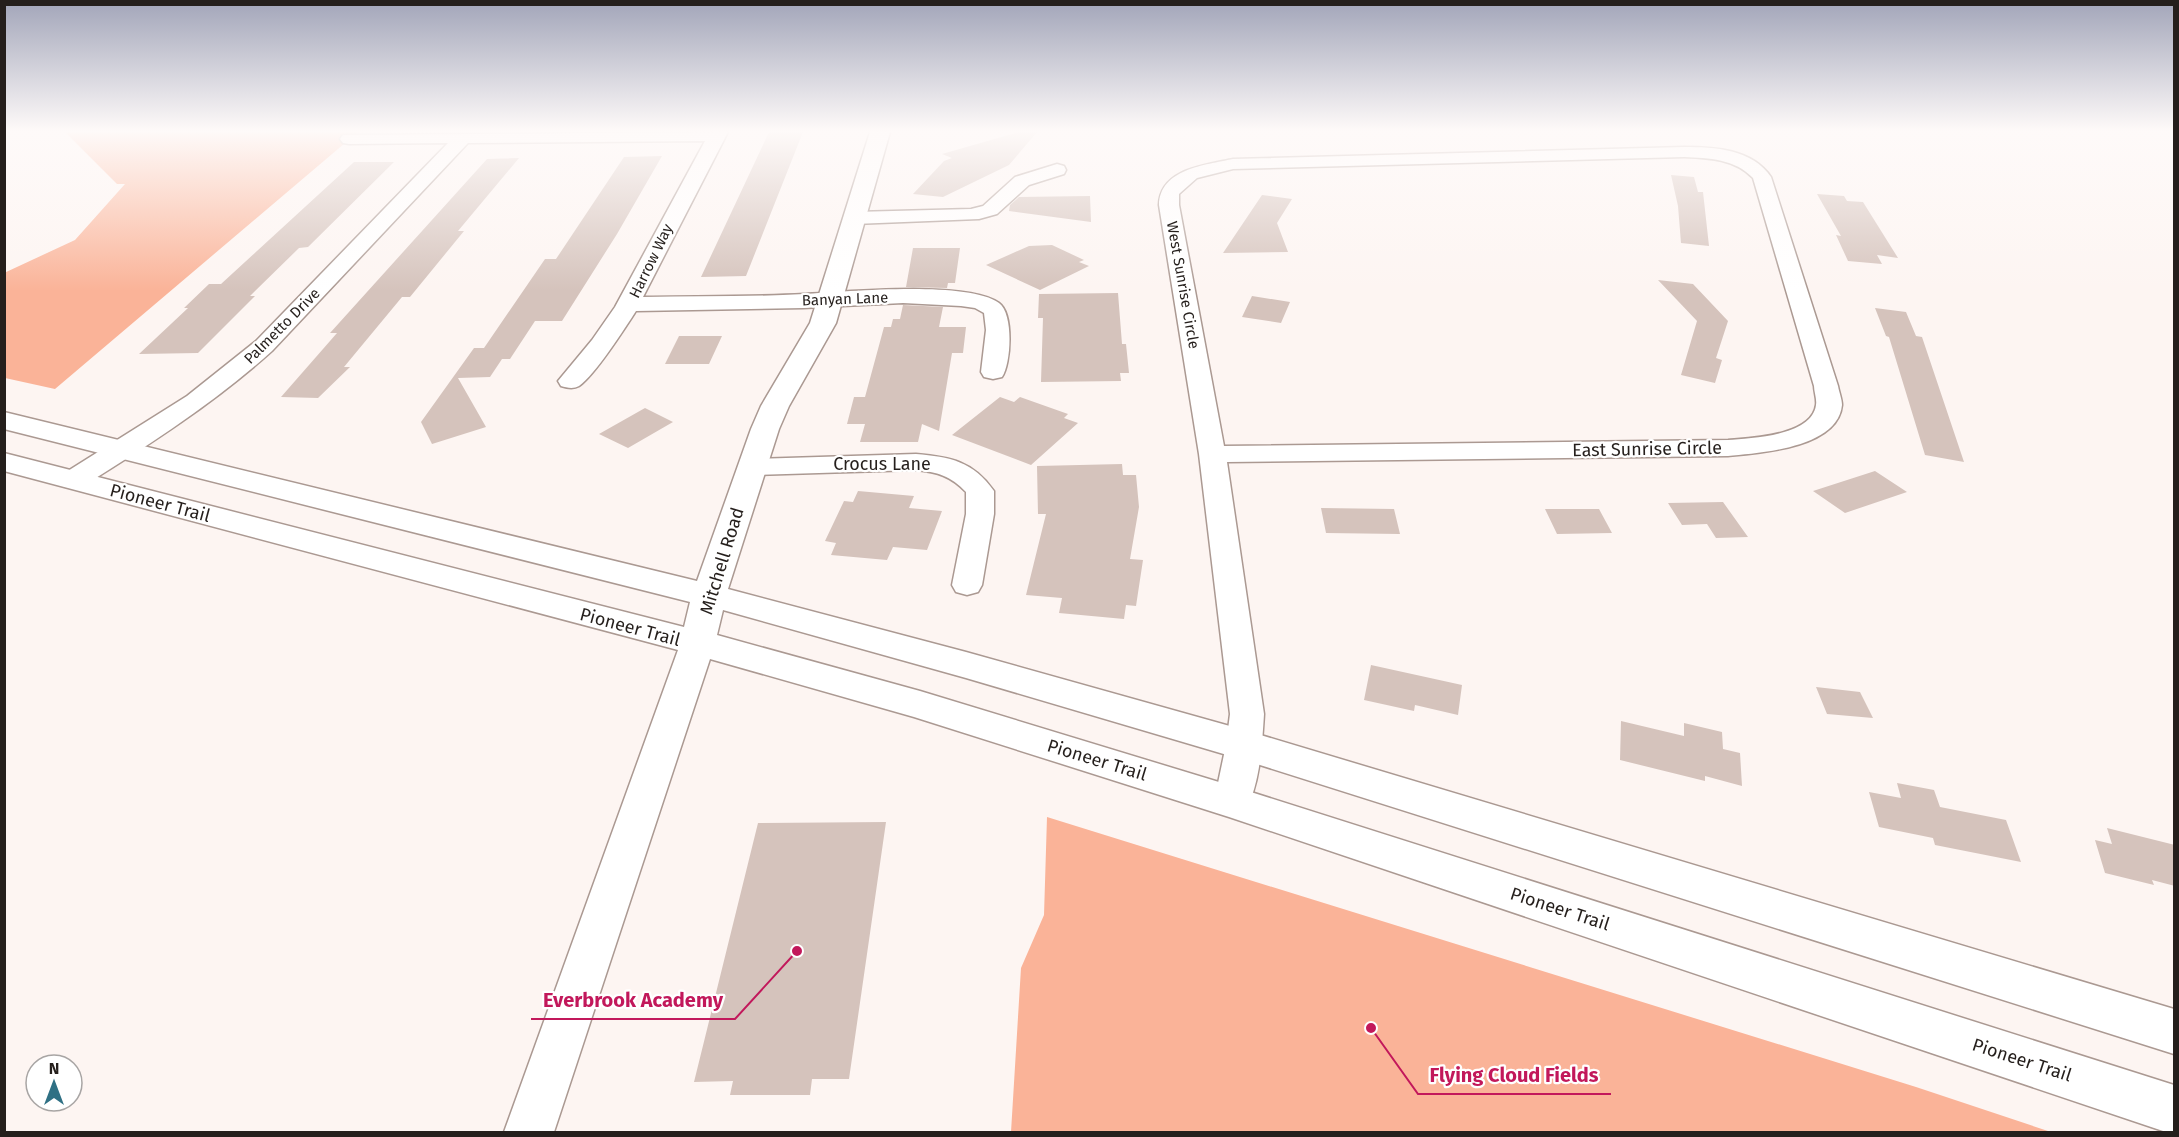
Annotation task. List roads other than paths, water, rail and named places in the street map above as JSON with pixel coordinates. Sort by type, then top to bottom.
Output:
[{"type":"main road","name":"Mitchell Road","points":[[529,1132],[697,645],[709,595],[752,467],[775,406],[823,323],[864,185]]},
{"type":"main road","points":[[4,420],[855,633],[1244,745],[2175,1032]]},
{"type":"main road","name":"Pioneer Trail","points":[[4,462],[697,645],[756,658],[920,705],[1232,802],[2175,1110]]},
{"type":"street","name":"Palmetto Drive","points":[[73,480],[201,399],[264,346],[418,185]]},
{"type":"street","name":"Harrow Way","points":[[570,381],[605,342],[630,304],[640,279],[691,185]]},
{"type":"street","points":[[854,218],[972,215],[990,210],[1018,185]]},
{"type":"street","name":"West Sunrise Circle","points":[[1176,185],[1169,193],[1169,205],[1212,454],[1247,714],[1244,745],[1232,802]]},
{"type":"street","name":"East Sunrise Circle","points":[[1212,454],[1728,448],[1765,445],[1798,437],[1819,423],[1829,406],[1826,386],[1764,185]]},
{"type":"street","name":"Banyan Lane","points":[[630,304],[803,301],[830,298],[948,297],[970,299],[987,304],[998,319],[993,372]]},
{"type":"street","name":"Crocus Lane","points":[[752,467],[916,462],[946,465],[967,477],[980,491],[980,514],[967,585]]},
{"type":"place","name":"Everbrook Academy","points":[[797,951]]},
{"type":"place","name":"Flying Cloud Fields","points":[[1371,1028]]}]
